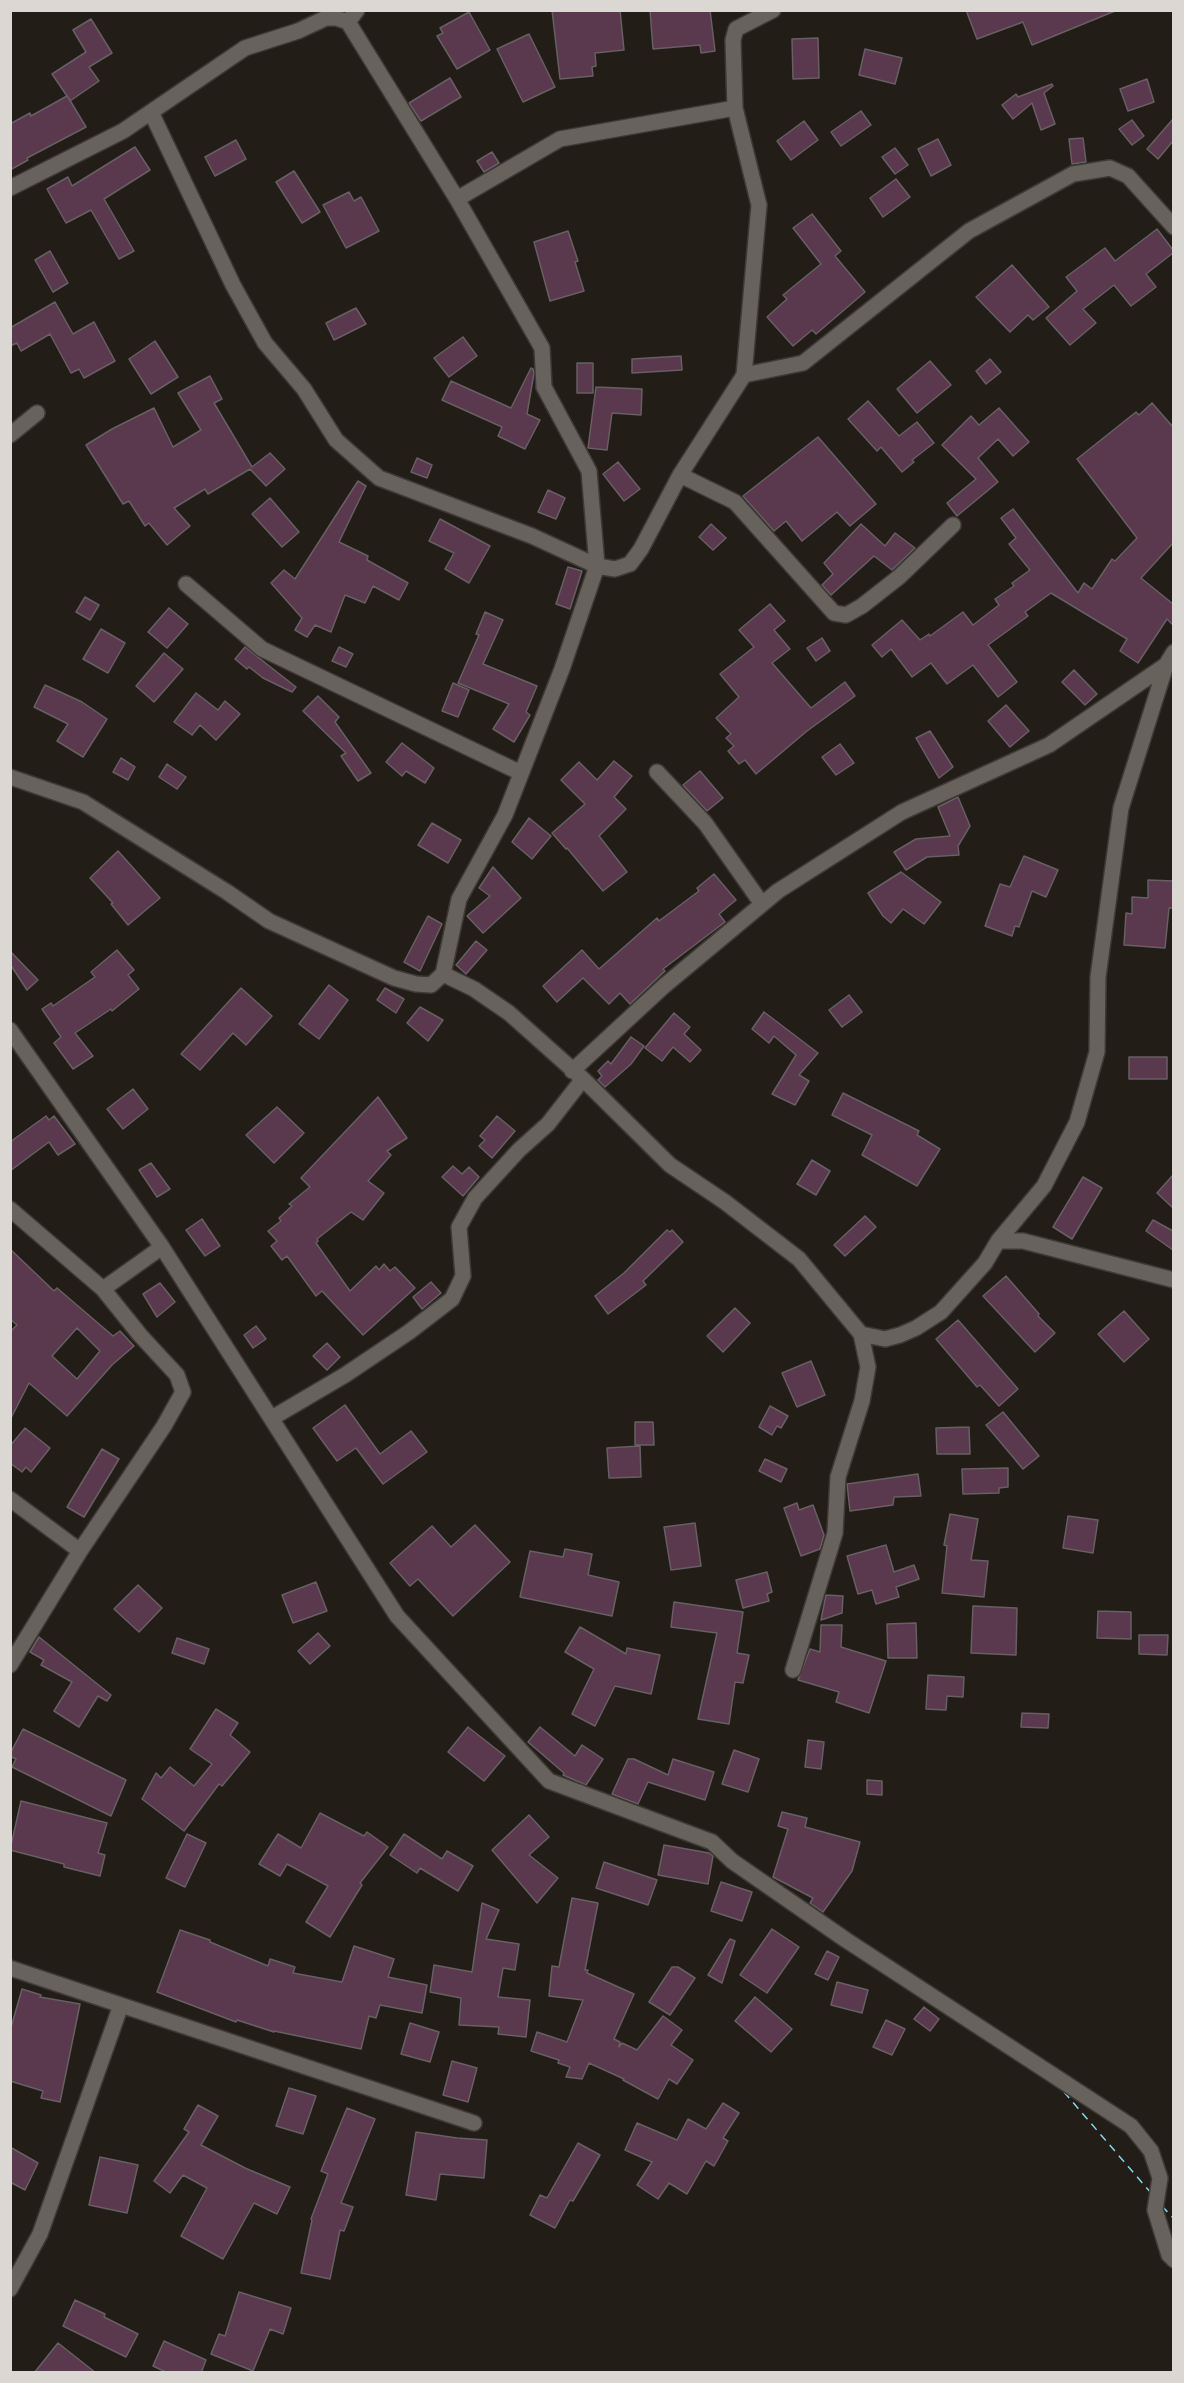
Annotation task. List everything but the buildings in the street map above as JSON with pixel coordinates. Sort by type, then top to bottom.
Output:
[{"type":"street","points":[[151,112],[265,343],[304,389],[336,440],[379,478],[532,536],[597,566],[615,569],[630,564],[641,549],[680,474],[744,375],[759,205],[735,108],[733,40],[736,29],[773,10]]},
{"type":"street","points":[[10,188],[123,131],[245,48],[298,32],[326,18],[352,16],[542,348],[544,387],[589,471],[597,566],[561,669],[505,815],[459,898],[443,974],[431,985],[416,984],[394,978],[269,921],[83,802],[10,777]]},
{"type":"street","points":[[457,199],[560,139],[735,108]]},
{"type":"street","points":[[744,375],[803,363],[969,231],[1073,174],[1110,168],[1128,176],[1173,227]]},
{"type":"street","points":[[10,435],[37,413]]},
{"type":"street","points":[[680,474],[735,502],[834,613],[846,615],[862,606],[899,577],[954,525]]},
{"type":"street","points":[[186,584],[262,649],[521,773]]},
{"type":"street","points":[[272,1418],[345,1375],[409,1332],[452,1299],[464,1276],[459,1227],[475,1197],[519,1150],[549,1124],[577,1075],[664,986],[778,891],[902,812],[1049,745],[1170,659]]},
{"type":"street","points":[[861,1334],[885,1339],[900,1335],[941,1312],[985,1263],[998,1241],[1044,1186],[1077,1122],[1097,1052],[1098,977],[1121,808],[1170,659]]},
{"type":"street","points":[[657,772],[705,823],[762,904]]},
{"type":"street","points":[[443,974],[474,989],[509,1013],[670,1165],[725,1202],[798,1259],[861,1334],[868,1367],[862,1401],[838,1478],[835,1533],[793,1670]]},
{"type":"street","points":[[10,1030],[162,1247],[397,1616],[549,1781],[712,1842],[732,1861],[846,1941],[1131,2126],[1150,2151],[1160,2178],[1155,2210],[1169,2255],[1173,2260]]},
{"type":"street","points":[[10,1209],[103,1289],[140,1335],[177,1375],[183,1392],[144,1458],[80,1551],[10,1665]]},
{"type":"street","points":[[998,1241],[1023,1241],[1173,1280]]},
{"type":"street","points":[[103,1289],[162,1247]]},
{"type":"street","points":[[10,1499],[80,1551]]},
{"type":"street","points":[[10,1968],[474,2123]]},
{"type":"street","points":[[10,2289],[40,2234],[121,2005]]},
{"type":"ferry route","points":[[1064,2092],[1151,2193]]},
{"type":"ferry route","points":[[1162,2206],[1174,2219]]}]
